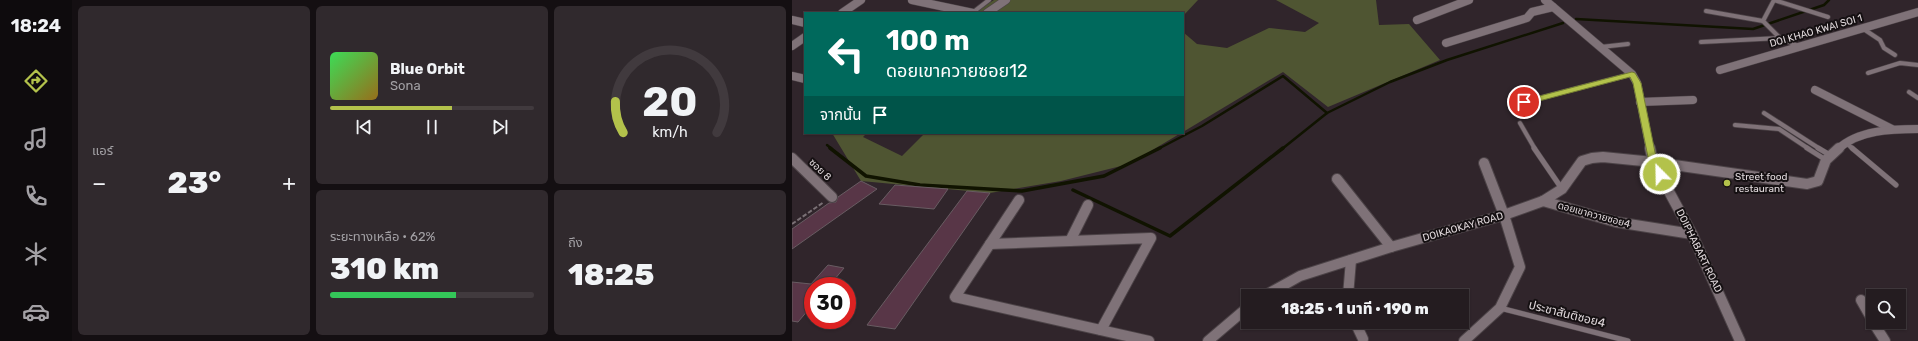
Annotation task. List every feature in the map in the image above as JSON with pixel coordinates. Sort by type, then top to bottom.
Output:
[{"type":"street","points":[[843,12],[861,0]]},
{"type":"street","points":[[912,0],[974,11]]},
{"type":"street","points":[[988,12],[1006,0]]},
{"type":"street","points":[[1417,20],[1470,0]]},
{"type":"street","points":[[1545,0],[1632,74]]},
{"type":"street","points":[[1446,43],[1527,18],[1532,12],[1553,6]]},
{"type":"street","name":"DOI KHAO KWAI SOI 1","points":[[1720,70],[1918,12]]},
{"type":"street","points":[[792,20],[804,22]]},
{"type":"street","points":[[792,46],[804,38]]},
{"type":"street","name":"DOIPHABART ROAD","points":[[1632,74],[1637,83],[1653,162],[1692,234],[1741,341]]},
{"type":"street","points":[[792,76],[804,79]]},
{"type":"street","points":[[1815,90],[1892,129]]},
{"type":"street","points":[[1640,102],[1693,100]]},
{"type":"street","points":[[1828,158],[1845,142],[1872,133],[1892,129],[1917,130]]},
{"type":"street","name":"DOIKAOKAY ROAD","points":[[1277,289],[1300,276],[1391,247],[1504,215],[1543,201],[1562,189],[1582,161],[1592,158],[1603,157],[1653,162],[1807,184],[1818,181],[1828,158]]},
{"type":"street","name":"ซอย 8","points":[[792,158],[832,197]]},
{"type":"street","points":[[1464,341],[1500,308],[1520,267],[1504,215],[1484,163]]},
{"type":"street","points":[[1338,179],[1391,247]]},
{"type":"street","points":[[1019,200],[955,297],[1148,341]]},
{"type":"street","name":"ดอยเขาควายซอย4","points":[[1543,201],[1616,222],[1692,234]]},
{"type":"street","points":[[1070,241],[1088,205]]},
{"type":"street","points":[[990,244],[1151,238],[1101,330]]},
{"type":"street","points":[[1349,289],[1351,260]]},
{"type":"street","points":[[1861,300],[1866,309]]},
{"type":"street","points":[[1208,341],[1241,313]]},
{"type":"street","points":[[1358,329],[1363,340]]},
{"type":"street","points":[[1877,329],[1884,341]]},
{"type":"lane","points":[[974,11],[990,0]]},
{"type":"lane","points":[[1763,21],[1774,0],[1828,17]]},
{"type":"lane","points":[[1706,11],[1763,21],[1780,38],[1798,46]]},
{"type":"lane","points":[[1862,28],[1880,40],[1884,48],[1895,55]]},
{"type":"lane","points":[[1701,42],[1780,38]]},
{"type":"lane","points":[[1601,47],[1628,44]]},
{"type":"lane","points":[[1868,73],[1900,63],[1918,65]]},
{"type":"lane","points":[[1524,102],[1632,74]]},
{"type":"lane","points":[[1909,92],[1918,98]]},
{"type":"lane","points":[[1764,113],[1828,158]]},
{"type":"lane","points":[[1520,123],[1544,164],[1562,189]]},
{"type":"lane","points":[[1735,125],[1779,129],[1828,158]]},
{"type":"lane","points":[[1845,142],[1896,185]]},
{"type":"lane","name":"ประชาสันติซอย4","points":[[1500,308],[1628,341]]},
{"type":"path","points":[[792,224],[832,197]]},
{"type":"green space","points":[[994,0],[1198,0],[1184,15],[1184,12],[975,12]]},
{"type":"green space","points":[[1276,0],[1376,0],[1379,25],[1409,24],[1440,60],[1328,107],[1283,72],[1184,131],[1184,33],[1197,44],[1227,48],[1269,28],[1305,32],[1319,23]]},
{"type":"green space","points":[[833,134],[866,134],[863,137],[902,156],[924,134],[1179,134],[1129,164],[1061,181],[990,193],[861,181]]},
{"type":"building","points":[[861,181],[877,189],[792,249],[792,229],[829,203],[836,202],[838,197]]},
{"type":"building","points":[[895,185],[948,189],[934,209],[879,204]]},
{"type":"building","points":[[967,191],[990,193],[895,329],[867,325]]},
{"type":"building","points":[[828,265],[844,268],[836,277],[817,277]]},
{"type":"building","points":[[792,282],[804,283],[804,315],[798,322],[792,321]]},
{"type":"waterway","points":[[1576,19],[1753,29],[1824,5],[1829,0]]},
{"type":"waterway","points":[[1327,113],[1390,82],[1447,60],[1563,23]]},
{"type":"waterway","points":[[1158,149],[1202,126],[1283,76],[1327,113]]},
{"type":"waterway","points":[[1282,149],[1327,113]]},
{"type":"waterway","points":[[827,145],[832,149]]},
{"type":"waterway","points":[[830,148],[866,176],[920,185],[1022,191],[1104,176],[1158,149]]},
{"type":"waterway","points":[[1073,190],[1170,236],[1283,148]]},
{"type":"place","name":"Street food restaurant","points":[[1727,183]]},
{"type":"route","points":[[1524,102],[1632,74],[1637,83],[1653,162],[1660,174]]}]
